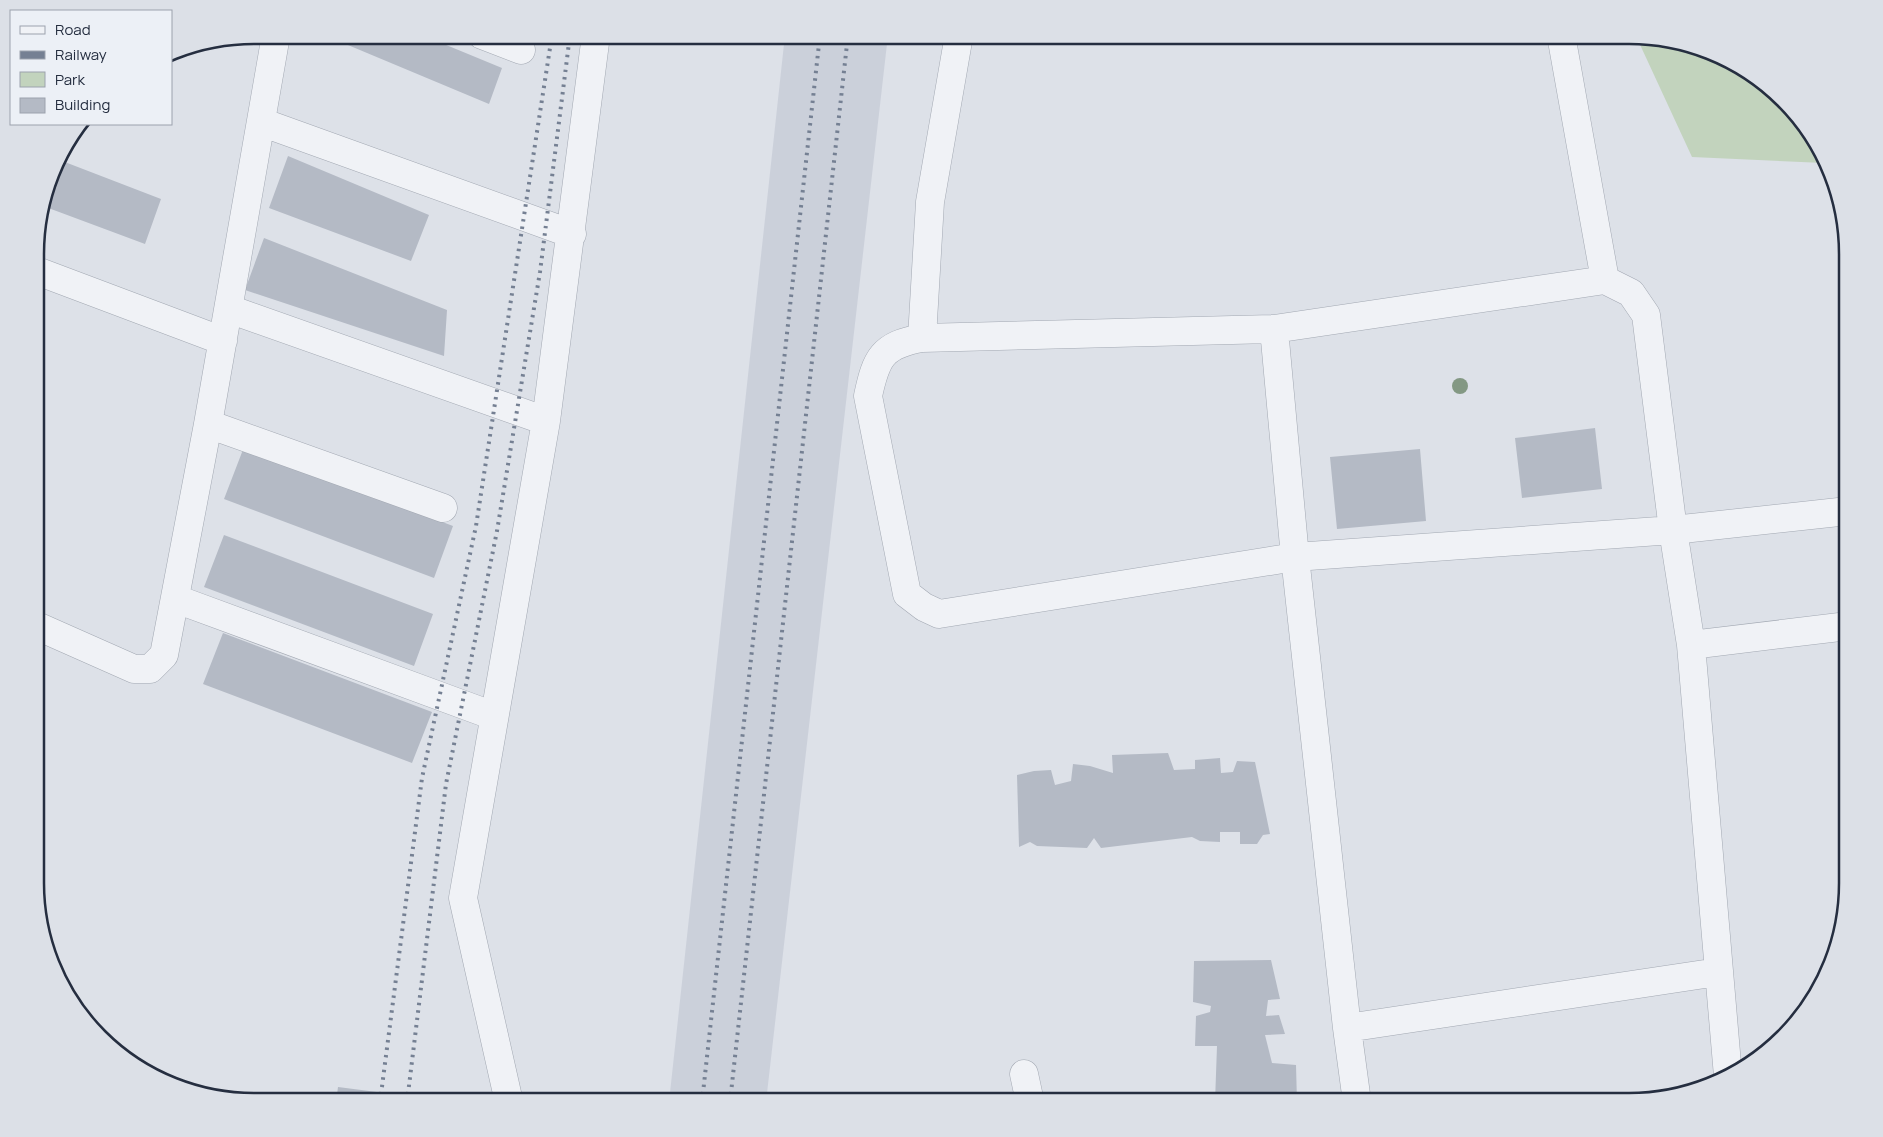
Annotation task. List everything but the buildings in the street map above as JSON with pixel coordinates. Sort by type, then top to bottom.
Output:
[{"type":"street","points":[[44,629],[134,670],[150,669],[164,655],[208,424],[274,44]]},
{"type":"street","points":[[505,44],[520,50]]},
{"type":"street","points":[[507,1093],[463,898],[546,422],[572,234],[595,44]]},
{"type":"street","points":[[922,338],[930,202],[956,44]]},
{"type":"street","points":[[1563,44],[1605,280]]},
{"type":"street","points":[[261,122],[572,234]]},
{"type":"street","points":[[44,274],[223,340]]},
{"type":"street","points":[[1727,1069],[1691,645],[1673,530],[1646,316],[1631,293],[1605,280],[1274,329],[922,338],[901,341],[884,352],[874,368],[868,396],[907,594],[924,607],[939,614],[1296,556],[1673,530],[1839,512]]},
{"type":"street","points":[[228,309],[546,422]]},
{"type":"street","points":[[1274,329],[1296,556],[1347,1028],[1356,1093]]},
{"type":"street","points":[[208,424],[442,508]]},
{"type":"street","points":[[176,599],[494,716]]},
{"type":"street","points":[[1691,645],[1839,627]]},
{"type":"street","points":[[1347,1028],[1718,972]]},
{"type":"street","points":[[1024,1074],[1028,1093]]},
{"type":"shaded area","points":[[784,44],[887,44],[767,1093],[670,1093]]},
{"type":"green space","points":[[1640,44],[1670,48],[1697,55],[1722,65],[1746,79],[1768,96],[1787,115],[1804,137],[1819,163],[1692,157]]},
{"type":"railway","points":[[381,1093],[422,778],[476,526],[551,44]]},
{"type":"railway","points":[[408,1093],[446,784],[497,531],[540,272],[569,44]]},
{"type":"railway","points":[[703,1093],[819,44]]},
{"type":"railway","points":[[731,1093],[847,44]]}]
